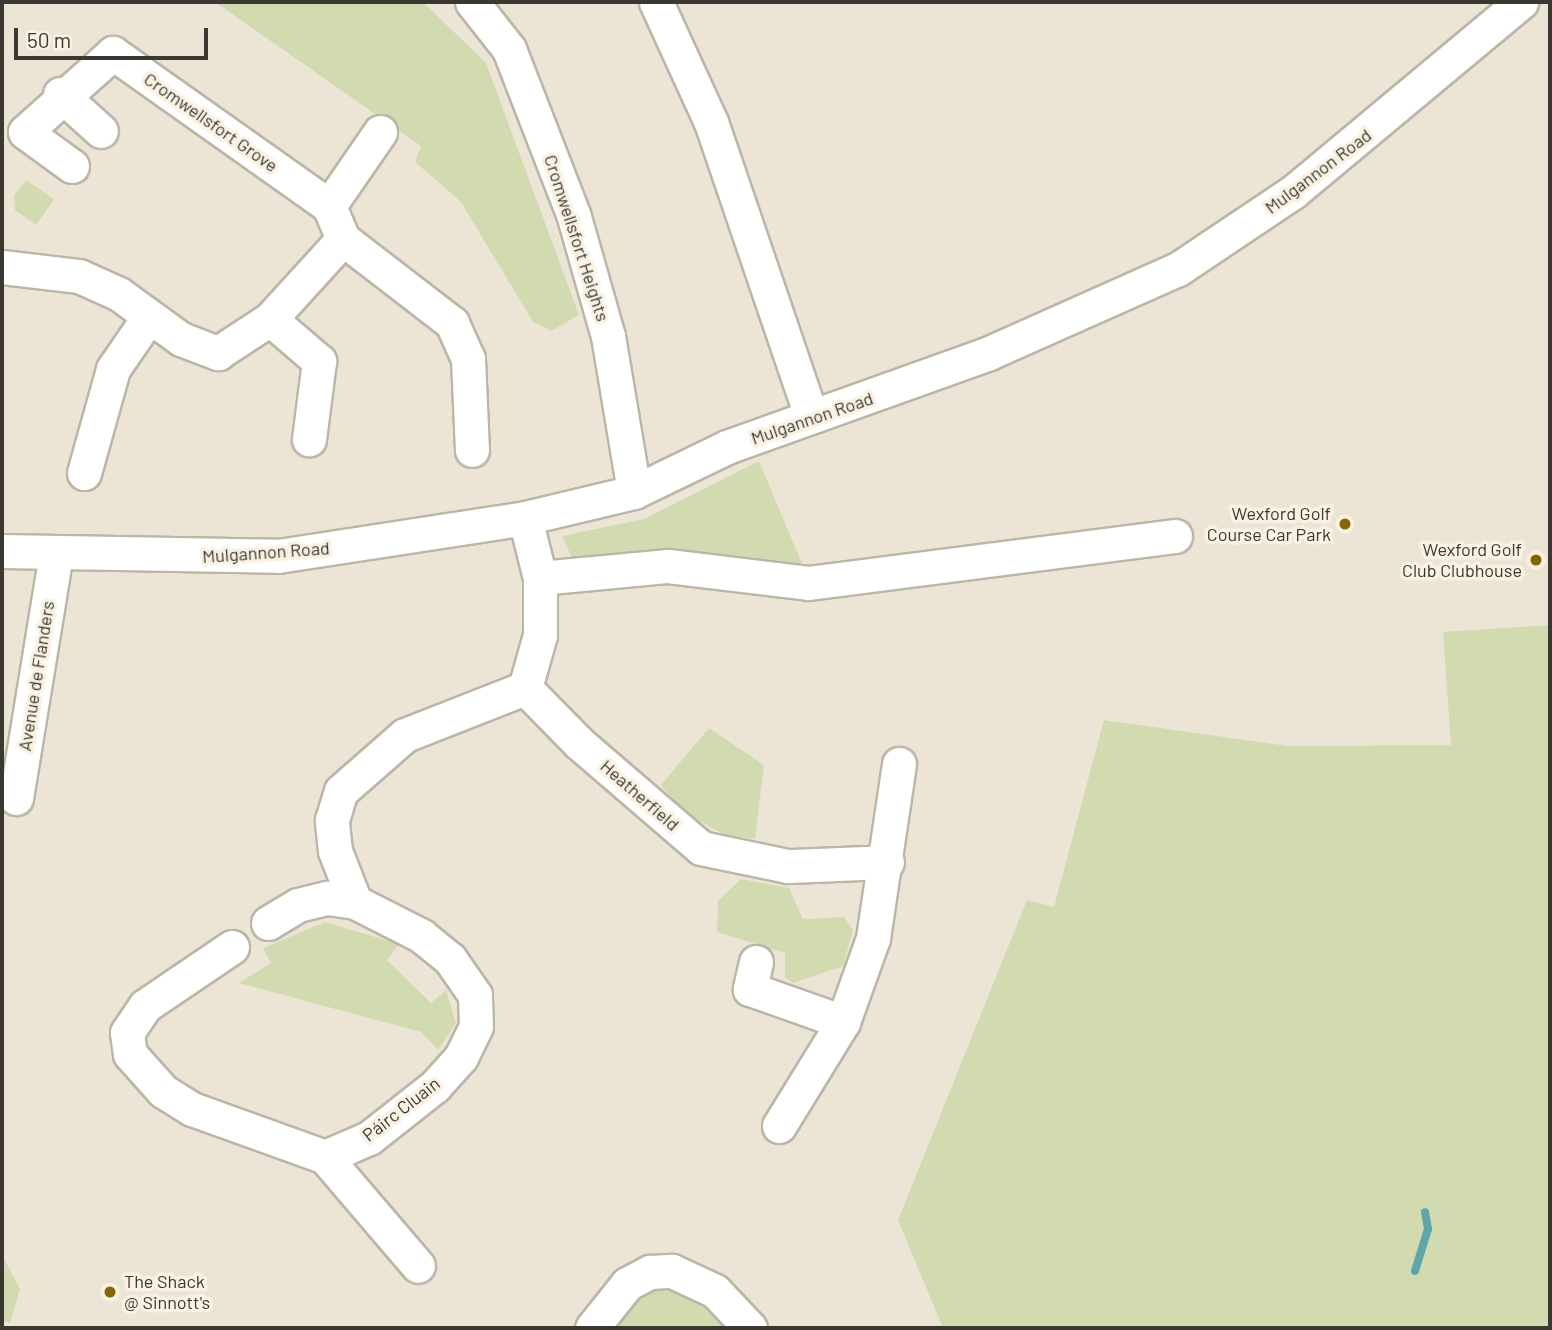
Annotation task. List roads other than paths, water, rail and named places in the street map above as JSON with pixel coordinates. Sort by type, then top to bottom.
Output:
[{"type":"street","name":"Cromwellsfort Heights","points":[[472,2],[509,49],[574,217],[608,336],[634,492]]},
{"type":"street","points":[[656,2],[711,122],[811,416]]},
{"type":"street","name":"Mulgannon Road","points":[[2,551],[278,556],[525,518],[634,492],[811,416],[989,353],[1178,269],[1293,192],[1521,2]]},
{"type":"street","name":"Cromwellsfort Grove","points":[[72,166],[25,132],[61,94],[113,53],[329,206]]},
{"type":"street","points":[[61,94],[101,131]]},
{"type":"street","points":[[380,132],[329,206],[343,240],[452,323],[468,359],[472,450]]},
{"type":"street","points":[[2,267],[79,276],[120,294],[148,318],[218,353],[270,319],[343,240]]},
{"type":"street","points":[[84,473],[113,369],[148,318]]},
{"type":"street","points":[[270,319],[319,361],[309,439]]},
{"type":"street","points":[[355,902],[335,851],[332,820],[341,791],[405,735],[525,688],[540,635],[540,578],[525,518]]},
{"type":"street","points":[[540,578],[668,566],[808,583],[1175,536]]},
{"type":"street","name":"Avenue de Flanders","points":[[16,798],[57,554]]},
{"type":"street","name":"Heatherfield","points":[[525,688],[701,848],[788,866],[887,862]]},
{"type":"street","points":[[779,1126],[843,1022],[873,938],[887,862],[899,764]]},
{"type":"street","name":"Páirc Cluain","points":[[268,923],[298,905],[327,898],[355,902],[422,936],[450,959],[475,995],[476,1026],[461,1058],[435,1086],[369,1139],[325,1157]]},
{"type":"street","points":[[232,947],[145,1006],[127,1033],[130,1054],[163,1091],[192,1109],[325,1157],[418,1266]]},
{"type":"street","points":[[756,962],[750,989],[843,1022]]},
{"type":"street","points":[[592,1328],[628,1284],[650,1272],[672,1271],[715,1291],[750,1328]]},
{"type":"waterway","points":[[1415,1271],[1428,1229],[1425,1212]]},
{"type":"place","name":"Wexford Golf Course Car Park","points":[[1345,524]]},
{"type":"place","name":"Wexford Golf Club Clubhouse","points":[[1536,560]]},
{"type":"place","name":"The Shack @ Sinnott's","points":[[110,1292]]}]
